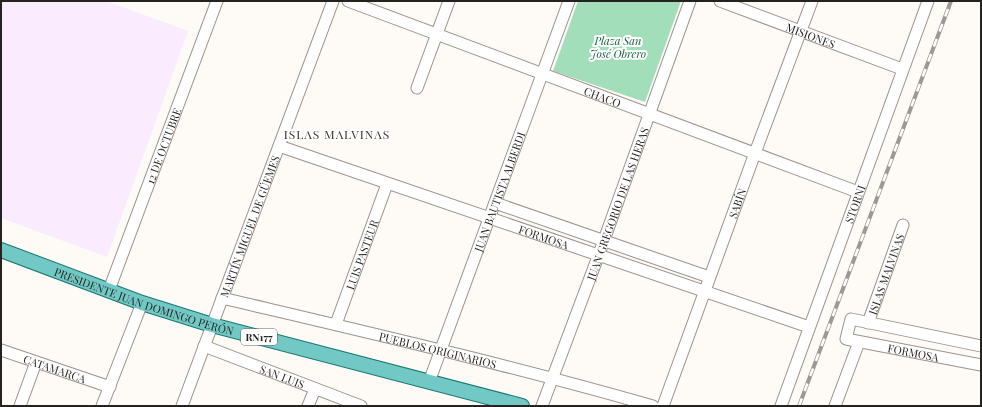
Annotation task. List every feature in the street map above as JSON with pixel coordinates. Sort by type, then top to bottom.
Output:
[{"type":"main road","name":"PRESIDENTE JUAN DOMINGO PERÓN","points":[[1,250],[142,303],[212,325],[522,406]]},
{"type":"street","name":"12 DE OCTUBRE","points":[[108,290],[217,1]]},
{"type":"street","name":"MARTÍN MIGUEL DE GÜEMES","points":[[182,406],[333,1]]},
{"type":"street","name":"CHACO","points":[[348,1],[858,192]]},
{"type":"street","points":[[417,88],[449,1]]},
{"type":"street","name":"JUAN BAUTISTA ALBERDI","points":[[429,382],[569,1]]},
{"type":"street","name":"JUAN GREGORIO DE LAS HERAS","points":[[542,406],[599,254],[690,1]]},
{"type":"street","name":"MISIONES","points":[[720,1],[902,69]]},
{"type":"street","name":"SABÍN","points":[[663,406],[704,290],[812,1]]},
{"type":"street","name":"STORNI","points":[[781,406],[902,69],[928,1]]},
{"type":"street","name":"FORMOSA","points":[[279,146],[489,219],[599,254],[809,327]]},
{"type":"street","name":"LUIS PASTEUR","points":[[336,324],[387,184]]},
{"type":"street","name":"FORMOSA","points":[[495,203],[709,277]]},
{"type":"street","name":"ISLAS MALVINAS","points":[[868,323],[902,226]]},
{"type":"street","name":"PUEBLOS ORIGINARIOS","points":[[222,298],[441,349],[553,377],[653,406]]},
{"type":"street","points":[[102,406],[142,303]]},
{"type":"street","name":"FORMOSA","points":[[981,346],[851,319],[846,339],[981,365]]},
{"type":"street","points":[[835,406],[859,342]]},
{"type":"street","name":"SAN LUIS","points":[[204,346],[361,406]]},
{"type":"street","name":"CATAMARCA","points":[[1,350],[110,388]]},
{"type":"street","points":[[20,406],[36,362]]},
{"type":"street","points":[[308,406],[315,389]]},
{"type":"shaded area","points":[[1,1],[106,1],[188,31],[107,257],[1,218]]},
{"type":"green space","name":"Plaza San José Obrero","points":[[578,1],[681,1],[645,102],[553,71]]},
{"type":"railway","points":[[799,406],[951,1]]},
{"type":"district","name":"ISLAS MALVINAS","points":[[337,134]]}]
